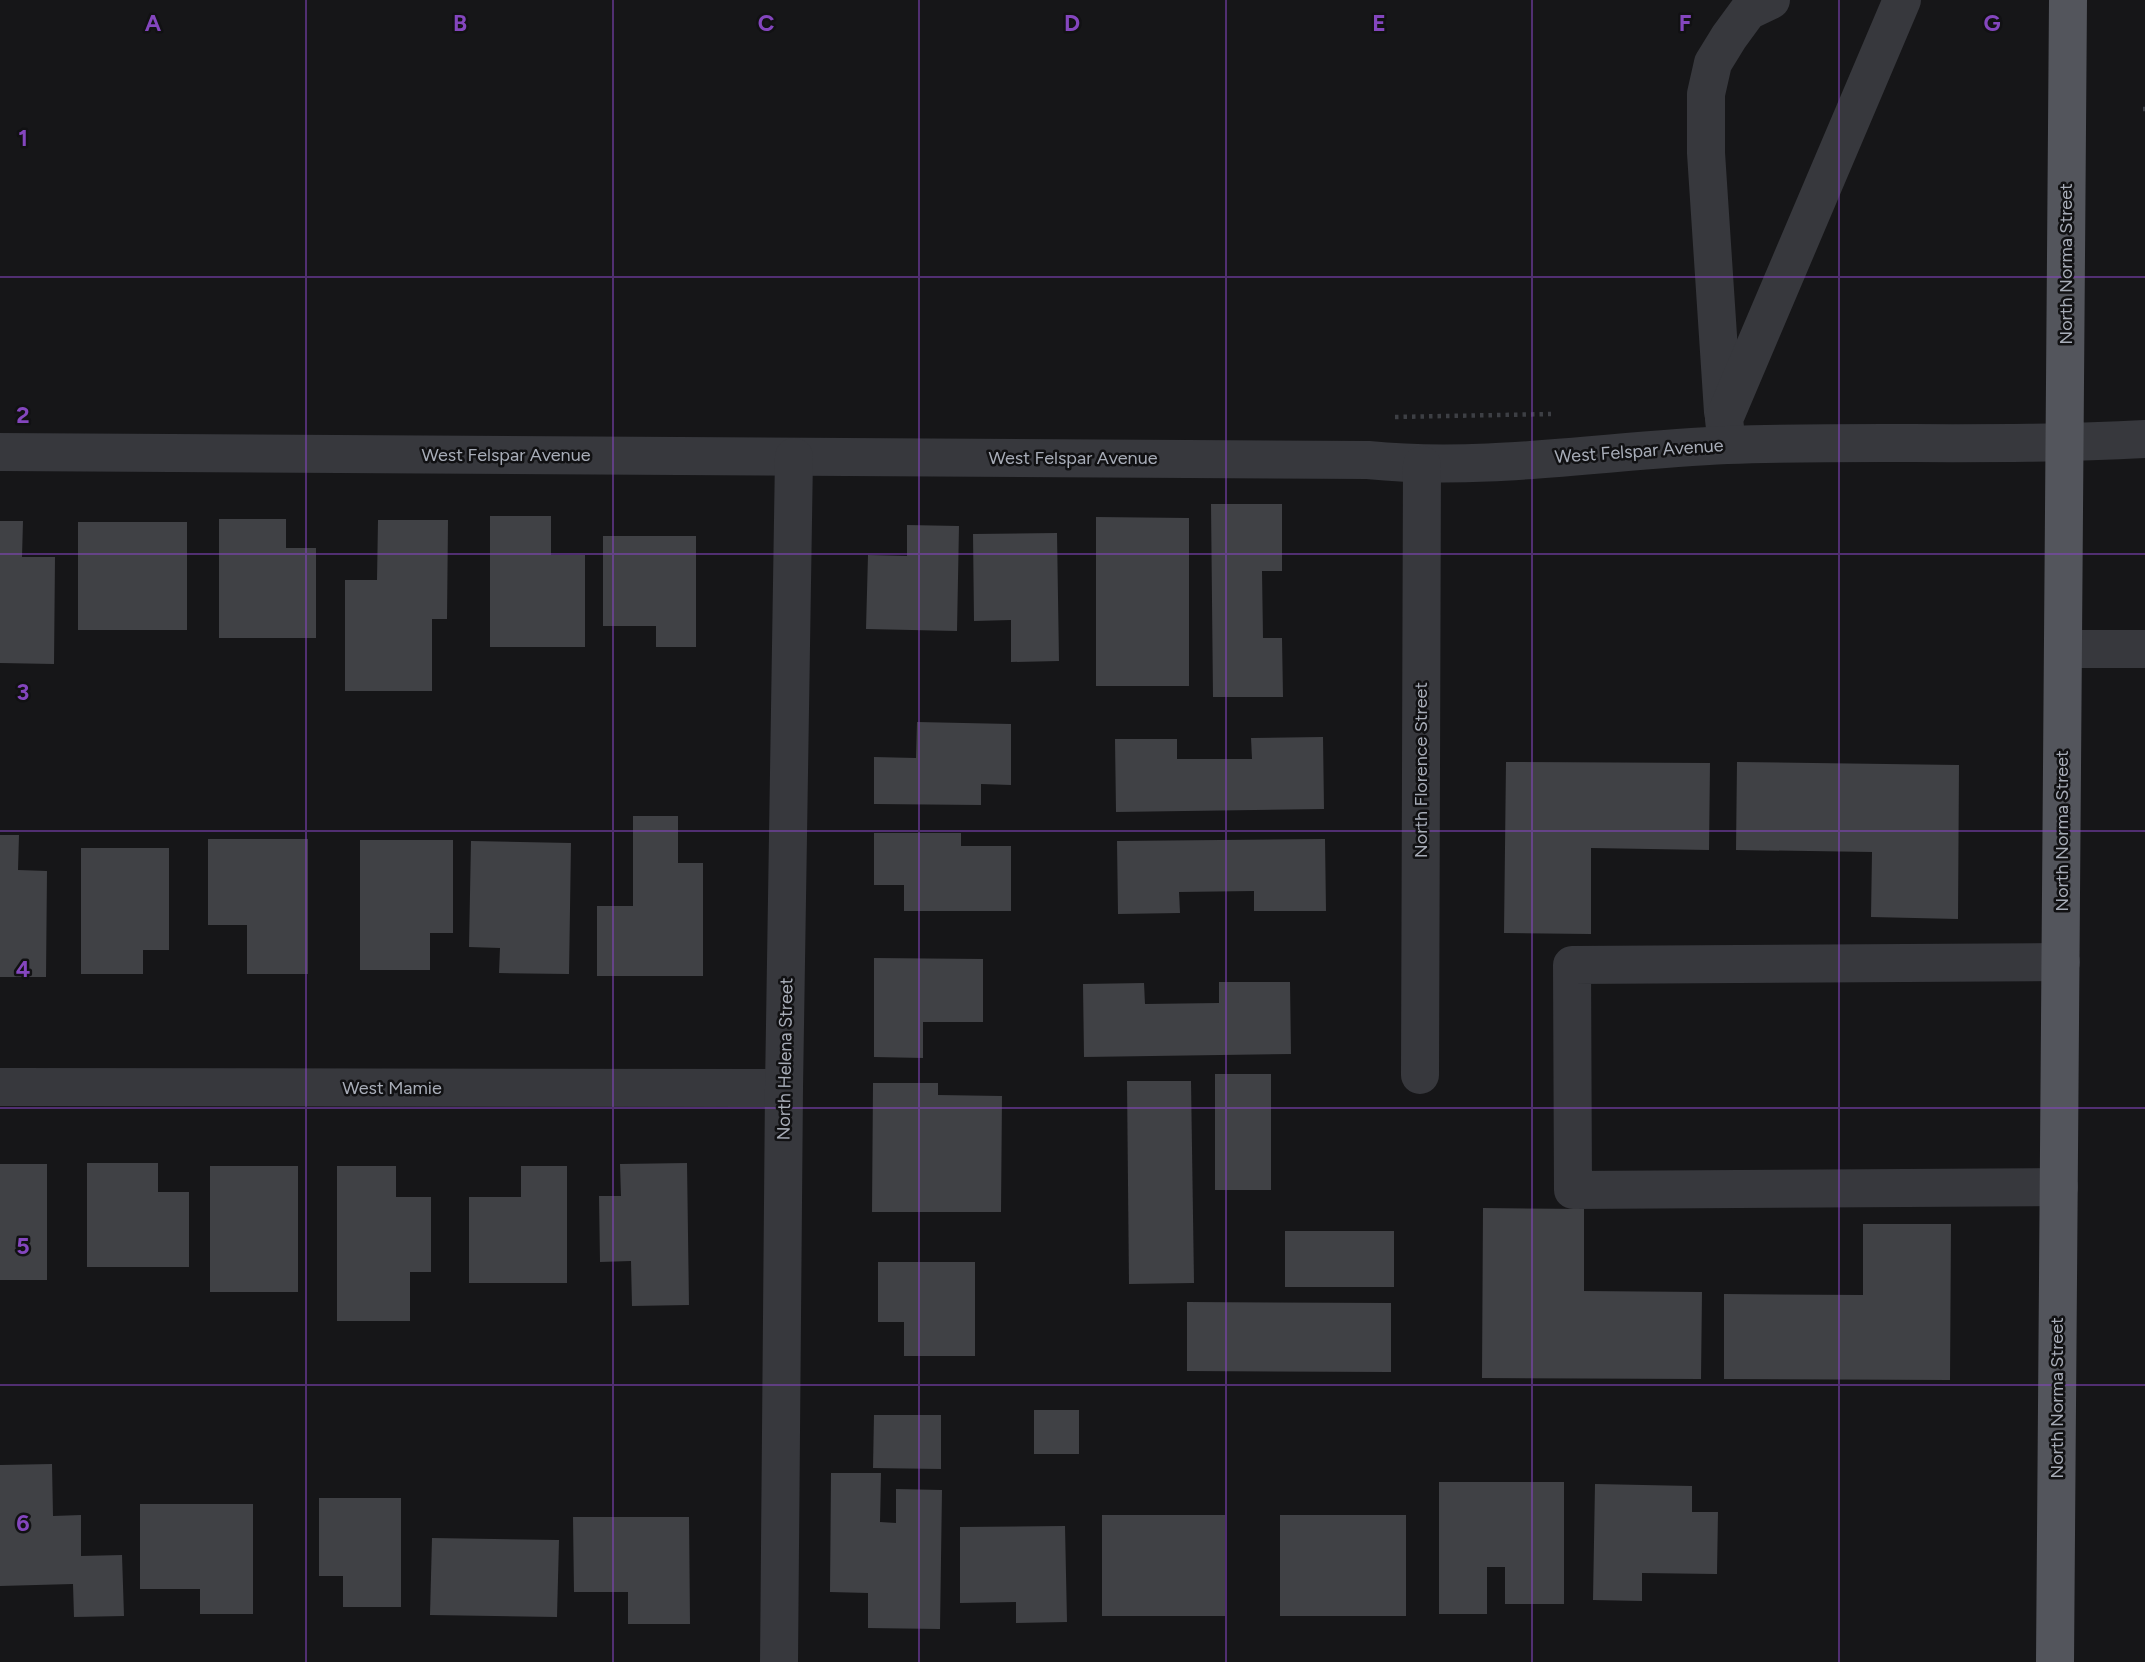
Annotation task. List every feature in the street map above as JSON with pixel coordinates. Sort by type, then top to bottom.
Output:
[{"type":"main road","name":"North Norma Street","points":[[2055,1662],[2068,0]]},
{"type":"street","points":[[1725,432],[1706,153],[1706,94],[1713,63],[1729,37],[1748,11],[1771,0]]},
{"type":"street","points":[[1725,432],[1902,0]]},
{"type":"street","name":"West Felspar Avenue","points":[[0,452],[1368,460],[1422,466],[1725,432],[2065,443],[2145,439]]},
{"type":"street","name":"North Helena Street","points":[[779,1662],[784,1088],[794,457]]},
{"type":"street","name":"North Florence Street","points":[[1420,1075],[1422,466]]},
{"type":"street","points":[[2063,649],[2145,649]]},
{"type":"street","points":[[2059,1187],[1573,1190],[1572,965],[2061,962]]},
{"type":"street","name":"West Mamie","points":[[0,1087],[784,1088]]},
{"type":"building","points":[[1211,504],[1282,504],[1282,571],[1262,571],[1263,638],[1282,638],[1283,697],[1213,697]]},
{"type":"building","points":[[490,516],[551,516],[551,555],[585,555],[585,647],[490,647]]},
{"type":"building","points":[[1096,517],[1189,518],[1189,686],[1096,686]]},
{"type":"building","points":[[219,519],[286,519],[286,548],[316,548],[316,638],[219,638]]},
{"type":"building","points":[[378,520],[448,520],[447,619],[432,619],[432,691],[345,691],[345,580],[377,580]]},
{"type":"building","points":[[0,521],[23,521],[22,557],[55,557],[54,664],[0,663]]},
{"type":"building","points":[[78,522],[187,522],[187,630],[78,630]]},
{"type":"building","points":[[907,525],[959,526],[957,631],[866,629],[868,555],[907,556]]},
{"type":"building","points":[[1057,533],[1059,661],[1011,662],[1011,620],[974,621],[973,534]]},
{"type":"building","points":[[603,536],[696,536],[696,647],[656,647],[656,626],[603,626]]},
{"type":"building","points":[[917,722],[1011,724],[1011,785],[981,784],[981,805],[874,804],[874,757],[916,758]]},
{"type":"building","points":[[1323,737],[1324,809],[1116,812],[1115,739],[1177,739],[1177,759],[1252,759],[1251,738]]},
{"type":"building","points":[[1506,762],[1710,763],[1709,850],[1591,848],[1591,934],[1504,933]]},
{"type":"building","points":[[1737,762],[1959,765],[1958,919],[1871,917],[1872,852],[1736,850]]},
{"type":"building","points":[[633,816],[678,816],[678,863],[703,863],[703,976],[597,976],[597,906],[633,906]]},
{"type":"building","points":[[874,833],[961,833],[961,846],[1011,846],[1011,911],[904,911],[904,885],[874,885]]},
{"type":"building","points":[[0,835],[19,835],[18,870],[47,871],[46,977],[0,977]]},
{"type":"building","points":[[208,839],[308,839],[308,974],[247,974],[247,925],[208,925]]},
{"type":"building","points":[[1325,839],[1326,911],[1254,911],[1254,891],[1179,892],[1180,913],[1118,914],[1117,841]]},
{"type":"building","points":[[360,840],[453,840],[453,933],[430,933],[430,970],[360,970]]},
{"type":"building","points":[[471,841],[571,843],[569,974],[499,973],[500,948],[469,947]]},
{"type":"building","points":[[81,848],[169,848],[169,950],[143,950],[143,974],[81,974]]},
{"type":"building","points":[[874,958],[983,959],[983,1022],[923,1022],[923,1058],[874,1057]]},
{"type":"building","points":[[1219,982],[1290,982],[1291,1054],[1084,1057],[1083,984],[1144,983],[1145,1004],[1219,1003]]},
{"type":"building","points":[[1215,1074],[1271,1074],[1271,1190],[1215,1190]]},
{"type":"building","points":[[1127,1081],[1191,1081],[1194,1283],[1129,1284]]},
{"type":"building","points":[[873,1083],[938,1083],[938,1095],[1002,1096],[1001,1212],[872,1212]]},
{"type":"building","points":[[87,1163],[158,1163],[158,1192],[189,1192],[189,1267],[87,1267]]},
{"type":"building","points":[[687,1163],[689,1305],[632,1306],[631,1261],[600,1262],[599,1196],[621,1196],[620,1164]]},
{"type":"building","points":[[0,1164],[47,1164],[47,1280],[0,1280]]},
{"type":"building","points":[[210,1166],[298,1166],[298,1292],[210,1292]]},
{"type":"building","points":[[337,1166],[396,1166],[396,1197],[431,1197],[431,1272],[410,1272],[410,1321],[337,1321]]},
{"type":"building","points":[[521,1166],[567,1166],[567,1283],[469,1283],[469,1197],[521,1197]]},
{"type":"building","points":[[1483,1208],[1584,1209],[1584,1291],[1702,1292],[1701,1379],[1482,1378]]},
{"type":"building","points":[[1863,1224],[1951,1224],[1950,1380],[1724,1379],[1724,1294],[1863,1295]]},
{"type":"building","points":[[1285,1231],[1394,1231],[1394,1287],[1285,1287]]},
{"type":"building","points":[[878,1262],[975,1262],[975,1356],[904,1356],[904,1322],[878,1322]]},
{"type":"building","points":[[1187,1302],[1391,1303],[1391,1372],[1187,1371]]},
{"type":"building","points":[[1034,1410],[1079,1410],[1079,1454],[1034,1454]]},
{"type":"building","points":[[874,1415],[941,1415],[941,1469],[873,1468]]},
{"type":"building","points":[[52,1464],[53,1516],[81,1515],[81,1556],[122,1555],[124,1616],[74,1617],[73,1584],[0,1586],[0,1465]]},
{"type":"building","points":[[831,1473],[881,1473],[880,1522],[896,1523],[896,1489],[942,1490],[940,1629],[868,1628],[868,1593],[830,1592]]},
{"type":"building","points":[[1439,1482],[1564,1482],[1564,1604],[1505,1604],[1505,1567],[1487,1567],[1487,1614],[1439,1614]]},
{"type":"building","points":[[1595,1484],[1692,1486],[1692,1512],[1718,1512],[1717,1574],[1642,1573],[1642,1601],[1593,1600]]},
{"type":"building","points":[[319,1498],[401,1498],[401,1607],[343,1607],[343,1576],[319,1576]]},
{"type":"building","points":[[140,1504],[253,1504],[253,1614],[200,1614],[200,1589],[140,1589]]},
{"type":"building","points":[[1102,1515],[1225,1515],[1225,1616],[1102,1616]]},
{"type":"building","points":[[1280,1515],[1406,1515],[1406,1616],[1280,1616]]},
{"type":"building","points":[[573,1517],[689,1517],[690,1624],[628,1624],[628,1592],[574,1592]]},
{"type":"building","points":[[1065,1526],[1067,1622],[1016,1623],[1016,1602],[960,1603],[960,1527]]},
{"type":"building","points":[[432,1538],[559,1540],[557,1617],[430,1615]]}]
